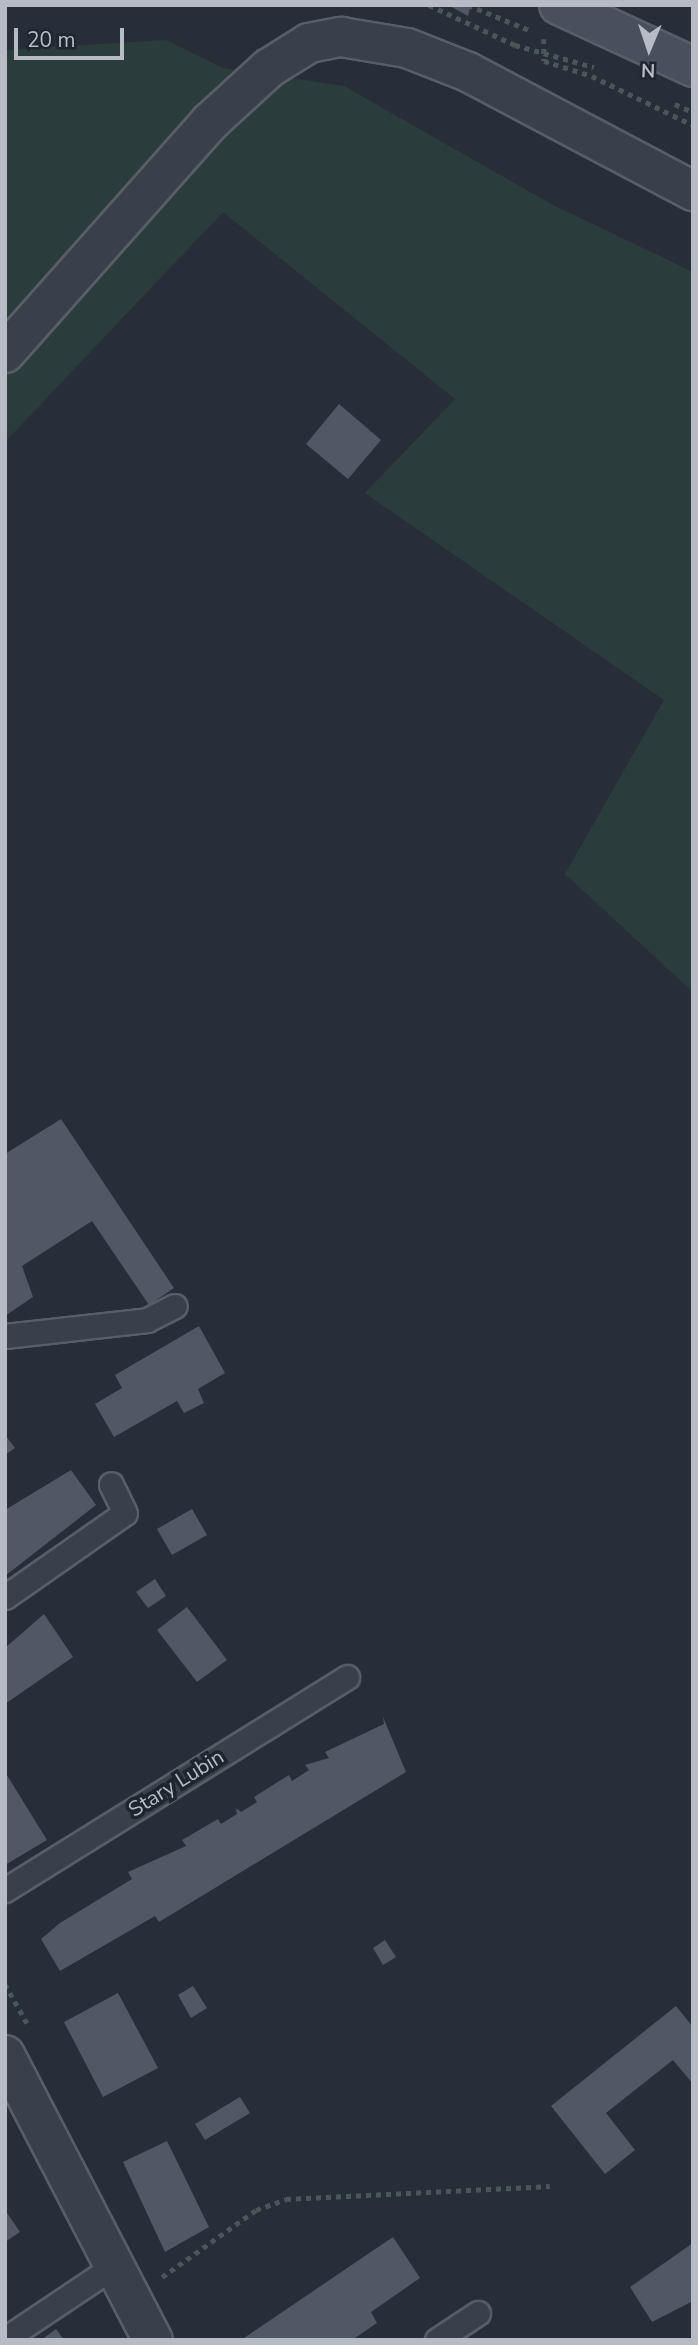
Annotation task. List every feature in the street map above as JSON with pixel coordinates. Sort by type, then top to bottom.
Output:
[{"type":"main road","points":[[559,5],[693,67]]},
{"type":"street","points":[[5,353],[210,121],[269,68],[309,43],[341,37],[407,48],[468,72],[693,191]]},
{"type":"street","points":[[5,2054],[153,2340]]},
{"type":"lane","points":[[5,1336],[147,1320],[175,1306]]},
{"type":"lane","points":[[5,1597],[125,1513],[111,1485]]},
{"type":"lane","name":"Stary Lubin","points":[[5,1890],[348,1677]]},
{"type":"lane","points":[[5,2339],[122,2280]]},
{"type":"lane","points":[[437,2340],[478,2313]]},
{"type":"path","points":[[429,5],[515,44],[544,50],[608,72]]},
{"type":"path","points":[[468,5],[544,35],[544,61],[592,76],[693,125]]},
{"type":"path","points":[[671,102],[693,112]]},
{"type":"path","points":[[122,2280],[256,2210],[286,2199],[550,2186]]},
{"type":"shaded area","points":[[166,40],[223,68],[344,86],[553,205],[693,272],[693,992],[565,874],[664,700],[365,493],[455,399],[223,212],[5,442],[5,50]]},
{"type":"building","points":[[448,5],[470,8],[468,16]]},
{"type":"building","points":[[339,404],[381,440],[348,479],[306,444]]},
{"type":"building","points":[[61,1119],[174,1288],[149,1305],[92,1221],[22,1266],[33,1297],[5,1316],[5,1154]]},
{"type":"building","points":[[199,1326],[225,1373],[198,1389],[204,1403],[184,1413],[177,1401],[114,1437],[95,1404],[122,1388],[115,1375]]},
{"type":"building","points":[[5,1435],[15,1448],[5,1455]]},
{"type":"building","points":[[71,1470],[96,1505],[5,1576],[5,1510]]},
{"type":"building","points":[[192,1509],[207,1535],[172,1555],[157,1529]]},
{"type":"building","points":[[155,1579],[166,1596],[148,1608],[136,1592]]},
{"type":"building","points":[[187,1607],[227,1660],[197,1682],[157,1630]]},
{"type":"building","points":[[44,1614],[73,1657],[5,1704],[5,1648]]},
{"type":"building","points":[[383,1717],[406,1772],[159,1922],[155,1916],[60,1971],[41,1939],[60,1923],[132,1879],[128,1872],[186,1846],[182,1840],[218,1819],[221,1824],[237,1814],[236,1808],[241,1812],[257,1802],[254,1797],[289,1775],[292,1781],[309,1770],[305,1765],[329,1758],[325,1752],[384,1724]]},
{"type":"building","points":[[5,1772],[47,1840],[5,1865]]},
{"type":"building","points":[[385,1940],[396,1957],[383,1965],[373,1948]]},
{"type":"building","points":[[193,1986],[207,2008],[191,2018],[178,1995]]},
{"type":"building","points":[[118,1993],[158,2068],[103,2097],[64,2022]]},
{"type":"building","points":[[676,2006],[693,2027],[693,2084],[673,2060],[606,2113],[635,2150],[605,2174],[551,2106]]},
{"type":"building","points":[[240,2097],[250,2113],[205,2140],[195,2124]]},
{"type":"building","points":[[167,2141],[209,2227],[165,2252],[123,2162]]},
{"type":"building","points":[[5,2210],[20,2232],[5,2242]]},
{"type":"building","points":[[393,2237],[420,2278],[371,2312],[377,2323],[352,2340],[241,2340]]},
{"type":"building","points":[[693,2243],[693,2301],[652,2322],[630,2287]]},
{"type":"building","points":[[56,2329],[64,2340],[41,2340]]}]
